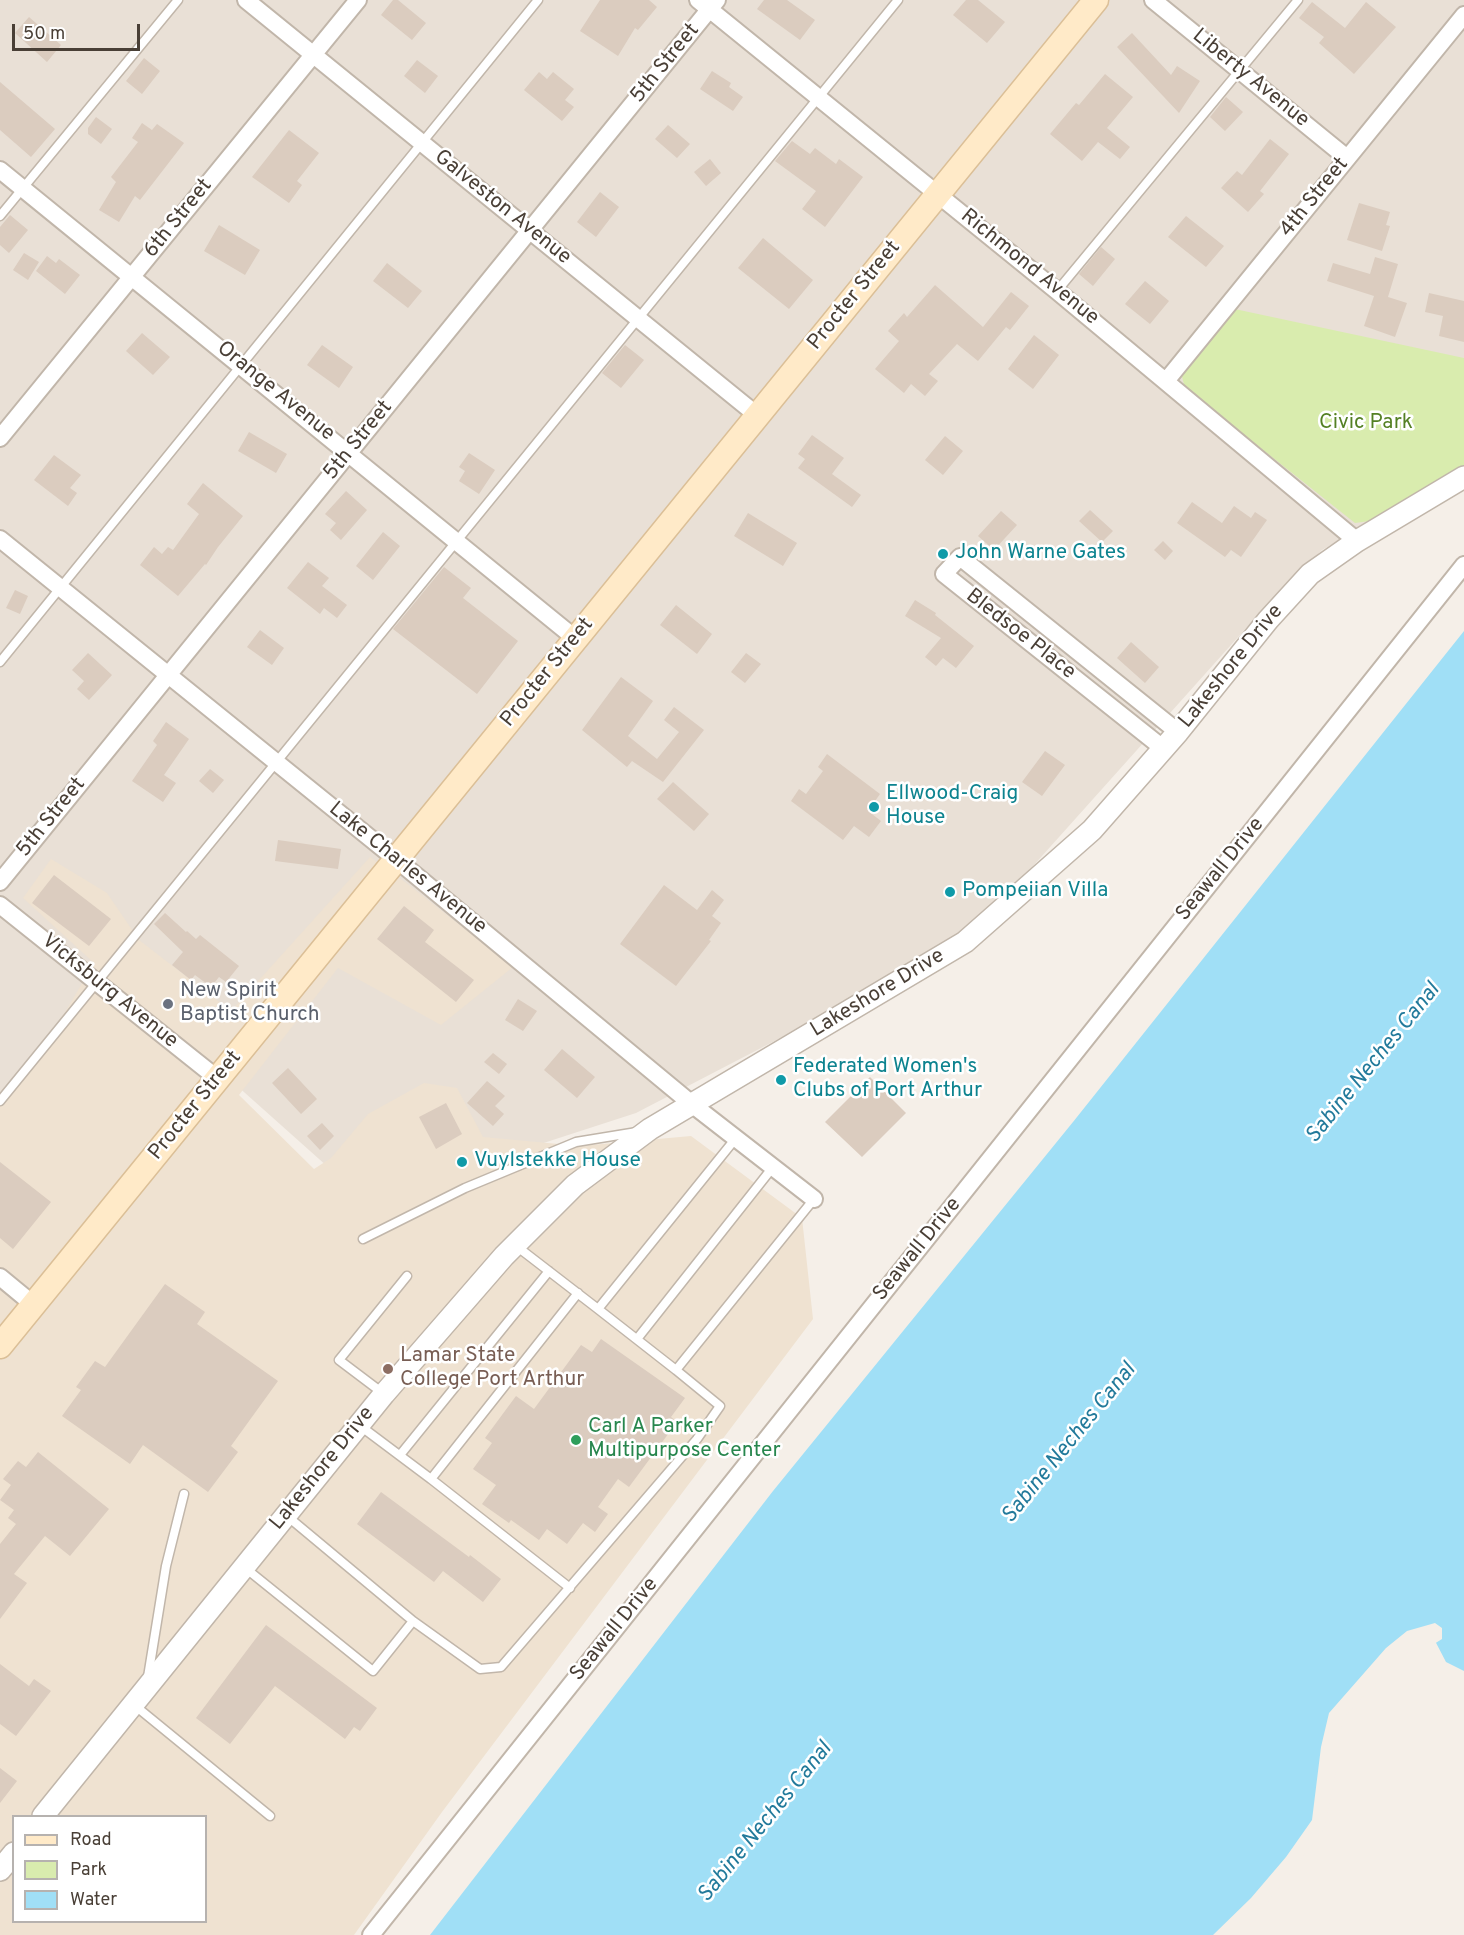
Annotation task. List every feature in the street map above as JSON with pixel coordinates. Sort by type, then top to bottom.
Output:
[{"type":"main road","name":"Procter Street","points":[[0,1346],[1096,0]]},
{"type":"street","name":"Galveston Avenue","points":[[246,0],[758,416]]},
{"type":"street","name":"6th Street","points":[[0,438],[358,0]]},
{"type":"street","name":"Liberty Avenue","points":[[1153,0],[1347,158]]},
{"type":"street","name":"Richmond Avenue","points":[[708,3],[818,97],[1057,291],[1357,541]]},
{"type":"street","name":"5th Street","points":[[0,882],[530,231],[708,3]]},
{"type":"street","name":"4th Street","points":[[1166,381],[1464,15]]},
{"type":"street","name":"Orange Avenue","points":[[0,170],[576,639]]},
{"type":"street","name":"Lakeshore Drive","points":[[44,1815],[384,1394],[515,1245],[575,1185],[650,1130],[965,942],[1092,830],[1164,749],[1268,620],[1310,574],[1357,541],[1464,477]]},
{"type":"street","name":"Lake Charles Avenue","points":[[0,539],[396,860],[693,1105],[814,1199]]},
{"type":"street","name":"Bledsoe Place","points":[[1164,749],[944,574],[960,557],[1178,732]]},
{"type":"street","name":"Seawall Drive","points":[[371,1935],[1464,565]]},
{"type":"street","name":"Vicksburg Avenue","points":[[0,905],[218,1079]]},
{"type":"street","points":[[0,1277],[34,1305]]},
{"type":"street","points":[[0,1870],[12,1855]]},
{"type":"lane","points":[[0,216],[178,0]]},
{"type":"lane","points":[[0,662],[538,0]]},
{"type":"lane","points":[[0,1101],[898,0]]},
{"type":"lane","points":[[1057,291],[1298,0]]},
{"type":"lane","points":[[363,1239],[465,1188],[576,1142],[650,1130]]},
{"type":"lane","points":[[598,1308],[736,1138]]},
{"type":"lane","points":[[637,1340],[773,1167]]},
{"type":"lane","points":[[676,1370],[814,1199]]},
{"type":"lane","points":[[285,1515],[414,1621],[480,1670],[501,1668],[697,1439],[720,1406],[515,1245]]},
{"type":"lane","points":[[400,1455],[549,1270]]},
{"type":"lane","points":[[384,1394],[339,1360],[407,1276]]},
{"type":"lane","points":[[431,1479],[578,1293]]},
{"type":"lane","points":[[359,1425],[570,1588]]},
{"type":"lane","points":[[147,1687],[166,1566],[184,1494]]},
{"type":"lane","points":[[244,1567],[373,1671],[414,1621]]},
{"type":"lane","points":[[133,1704],[270,1816]]},
{"type":"shaded area","points":[[0,0],[1464,0],[1464,470],[1322,550],[1248,626],[965,942],[636,1113],[485,1162],[384,1217],[198,1051],[0,1296]]},
{"type":"shaded area","name":"Lamar State College Port Arthur","points":[[370,857],[513,967],[441,1025],[338,968],[239,1095],[314,1169],[331,1158],[368,1114],[424,1083],[457,1088],[483,1137],[580,1146],[691,1136],[802,1218],[813,1319],[442,1812],[354,1935],[0,1935],[0,1106],[28,1075],[94,963],[23,898],[51,859],[107,893],[139,940],[231,1011]]},
{"type":"green space","name":"Civic Park","points":[[1230,308],[1464,358],[1464,470],[1370,521],[1355,523],[1185,388],[1181,373]]},
{"type":"water","name":"Sabine Neches Canal","points":[[1464,631],[1464,1671],[1446,1662],[1433,1637],[1399,1654],[1340,1716],[1322,1827],[1231,1935],[430,1935],[773,1491],[1073,1122]]},
{"type":"pier","points":[[1435,1623],[1442,1628],[1442,1639],[1434,1644],[1432,1640],[1401,1656],[1343,1718],[1334,1783],[1324,1829],[1267,1903],[1235,1935],[1213,1935],[1251,1898],[1286,1857],[1312,1820],[1321,1747],[1329,1713],[1386,1648],[1407,1631]]},
{"type":"building","points":[[393,0],[398,0],[426,23],[412,40],[381,15]]},
{"type":"building","points":[[600,0],[649,0],[657,7],[638,30],[635,28],[618,56],[580,31]]},
{"type":"building","points":[[764,0],[787,0],[815,20],[800,40],[757,9]]},
{"type":"building","points":[[966,0],[978,0],[1005,22],[987,43],[953,15]]},
{"type":"building","points":[[1312,2],[1345,28],[1366,2],[1396,27],[1354,74],[1319,43],[1324,37],[1299,18]]},
{"type":"building","points":[[29,17],[61,45],[47,62],[15,33]]},
{"type":"building","points":[[1132,33],[1171,75],[1177,66],[1200,81],[1179,113],[1117,47]]},
{"type":"building","points":[[144,58],[160,71],[142,94],[126,81]]},
{"type":"building","points":[[417,60],[438,76],[425,93],[404,76]]},
{"type":"building","points":[[712,71],[731,83],[729,87],[743,97],[733,111],[700,89]]},
{"type":"building","points":[[539,72],[547,79],[553,72],[574,89],[565,100],[574,107],[562,121],[524,90]]},
{"type":"building","points":[[1105,74],[1133,97],[1107,128],[1130,147],[1120,159],[1098,142],[1082,161],[1050,134]]},
{"type":"building","points":[[0,82],[55,129],[31,157],[0,130]]},
{"type":"building","points":[[1226,97],[1243,112],[1225,131],[1210,117]]},
{"type":"building","points":[[96,117],[112,129],[101,144],[88,134],[88,128]]},
{"type":"building","points":[[142,123],[152,130],[157,124],[184,143],[140,200],[135,196],[119,222],[99,210],[116,182],[111,177],[138,142],[132,138]]},
{"type":"building","points":[[668,125],[690,144],[677,158],[655,139]]},
{"type":"building","points":[[289,130],[319,153],[297,181],[302,185],[289,203],[252,177]]},
{"type":"building","points":[[1270,139],[1289,154],[1260,191],[1264,194],[1248,212],[1221,188],[1237,171],[1242,175]]},
{"type":"building","points":[[792,141],[810,154],[815,148],[836,164],[839,159],[863,177],[825,227],[802,209],[816,191],[775,161]]},
{"type":"building","points":[[710,159],[721,173],[706,186],[694,172]]},
{"type":"building","points":[[600,192],[619,207],[596,237],[577,222]]},
{"type":"building","points":[[1359,203],[1390,212],[1386,225],[1390,226],[1382,251],[1347,240]]},
{"type":"building","points":[[10,215],[28,230],[9,253],[0,245],[0,227]]},
{"type":"building","points":[[1186,216],[1224,246],[1206,267],[1168,237]]},
{"type":"building","points":[[219,225],[260,250],[245,275],[204,251]]},
{"type":"building","points":[[763,238],[813,280],[789,309],[738,268]]},
{"type":"building","points":[[1101,247],[1115,259],[1093,286],[1079,274]]},
{"type":"building","points":[[24,253],[39,262],[28,280],[13,270]]},
{"type":"building","points":[[47,256],[56,263],[59,259],[80,275],[65,294],[36,271]]},
{"type":"building","points":[[1375,257],[1398,264],[1388,297],[1407,303],[1395,337],[1364,326],[1374,296],[1327,281],[1333,263],[1370,274]]},
{"type":"building","points":[[387,263],[422,291],[408,308],[373,281]]},
{"type":"building","points":[[1145,281],[1169,301],[1150,324],[1125,304]]},
{"type":"building","points":[[935,285],[983,327],[1011,292],[1029,306],[1010,330],[1006,327],[978,361],[957,344],[929,374],[938,381],[925,396],[911,384],[904,393],[875,369],[899,341],[888,331],[904,313],[907,317]]},
{"type":"building","points":[[1429,293],[1464,301],[1464,342],[1439,336],[1443,316],[1425,312]]},
{"type":"building","points":[[142,333],[170,357],[153,375],[126,351]]},
{"type":"building","points":[[1034,335],[1059,355],[1033,389],[1008,369]]},
{"type":"building","points":[[322,345],[353,367],[339,388],[307,365]]},
{"type":"building","points":[[625,345],[644,360],[621,388],[602,373]]},
{"type":"building","points":[[249,432],[287,454],[276,473],[238,451]]},
{"type":"building","points":[[812,435],[844,458],[832,474],[861,495],[852,507],[798,468],[805,459],[798,454]]},
{"type":"building","points":[[945,436],[963,451],[943,475],[925,460]]},
{"type":"building","points":[[469,453],[495,470],[479,494],[459,481],[465,471],[459,467]]},
{"type":"building","points":[[54,455],[81,475],[70,488],[77,493],[68,506],[34,480]]},
{"type":"building","points":[[203,483],[243,516],[206,565],[178,596],[140,565],[154,547],[162,554],[168,547],[173,550],[199,514],[187,504]]},
{"type":"building","points":[[346,491],[367,510],[341,540],[330,530],[336,523],[325,514]]},
{"type":"building","points":[[1192,502],[1222,523],[1234,506],[1251,518],[1255,512],[1267,520],[1241,557],[1231,550],[1225,557],[1177,523]]},
{"type":"building","points":[[1090,510],[1113,531],[1102,542],[1079,521]]},
{"type":"building","points":[[1001,511],[1017,525],[994,550],[978,536]]},
{"type":"building","points":[[748,513],[797,543],[783,566],[734,536]]},
{"type":"building","points":[[383,532],[400,546],[373,580],[356,566]]},
{"type":"building","points":[[1163,541],[1173,551],[1165,560],[1154,550]]},
{"type":"building","points":[[308,562],[329,578],[322,586],[347,605],[337,618],[324,608],[320,614],[287,588]]},
{"type":"building","points":[[444,567],[471,588],[463,598],[518,641],[477,694],[393,629]]},
{"type":"building","points":[[15,590],[28,596],[20,614],[6,608]]},
{"type":"building","points":[[915,600],[936,613],[935,615],[974,646],[956,668],[943,658],[936,666],[925,657],[941,638],[905,616]]},
{"type":"building","points":[[676,605],[712,634],[697,654],[660,625]]},
{"type":"building","points":[[260,630],[284,648],[272,665],[247,647]]},
{"type":"building","points":[[1131,642],[1159,667],[1145,683],[1117,658]]},
{"type":"building","points":[[88,653],[112,675],[89,700],[77,689],[84,681],[72,670]]},
{"type":"building","points":[[746,653],[761,664],[745,683],[731,672]]},
{"type":"building","points":[[621,677],[653,701],[628,736],[657,759],[679,732],[664,720],[674,707],[704,730],[663,782],[632,761],[627,767],[582,730]]},
{"type":"building","points":[[166,722],[189,739],[164,775],[176,783],[163,802],[132,781],[157,745],[153,741]]},
{"type":"building","points":[[1045,751],[1065,765],[1042,796],[1022,782]]},
{"type":"building","points":[[827,754],[880,794],[868,811],[881,821],[869,837],[854,826],[843,840],[791,801],[799,789],[806,794],[823,771],[818,767]]},
{"type":"building","points":[[210,769],[224,780],[213,793],[199,781]]},
{"type":"building","points":[[673,782],[709,814],[694,831],[657,799]]},
{"type":"building","points":[[278,840],[341,849],[338,869],[275,861]]},
{"type":"building","points":[[54,875],[111,919],[89,946],[32,903]]},
{"type":"building","points":[[664,885],[697,910],[712,890],[724,900],[712,916],[721,923],[709,940],[711,941],[676,986],[620,944]]},
{"type":"building","points":[[404,906],[434,930],[425,942],[474,980],[456,1002],[377,939]]},
{"type":"building","points":[[165,913],[186,932],[196,939],[200,935],[239,966],[226,982],[219,977],[211,987],[195,975],[191,980],[172,965],[183,952],[154,924]]},
{"type":"building","points":[[518,999],[537,1011],[523,1031],[505,1020]]},
{"type":"building","points":[[562,1049],[595,1077],[577,1098],[544,1070]]},
{"type":"building","points":[[493,1053],[507,1064],[499,1074],[484,1062]]},
{"type":"building","points":[[288,1068],[317,1099],[301,1114],[272,1083]]},
{"type":"building","points":[[870,1077],[906,1113],[862,1157],[825,1122]]},
{"type":"building","points":[[487,1081],[505,1096],[495,1106],[504,1114],[493,1126],[467,1103]]},
{"type":"building","points":[[446,1103],[462,1134],[436,1149],[419,1117]]},
{"type":"building","points":[[322,1123],[334,1136],[320,1150],[307,1136]]},
{"type":"building","points":[[0,1162],[51,1202],[13,1249],[0,1238]]},
{"type":"building","points":[[165,1284],[205,1312],[197,1324],[278,1381],[231,1446],[238,1452],[208,1492],[143,1445],[130,1464],[62,1416],[81,1390],[76,1387],[95,1361],[105,1367]]},
{"type":"building","name":"Carl A Parker Multipurpose Center","points":[[601,1339],[685,1398],[671,1417],[677,1422],[629,1487],[618,1479],[598,1507],[608,1514],[595,1532],[583,1523],[567,1544],[547,1529],[539,1540],[511,1520],[509,1523],[482,1504],[496,1485],[473,1469],[492,1443],[485,1438],[516,1396],[534,1409],[581,1345],[592,1352]]},
{"type":"building","points":[[38,1452],[109,1509],[70,1556],[45,1536],[14,1574],[27,1583],[0,1619],[0,1544],[16,1524],[8,1518],[14,1510],[0,1500],[11,1485],[3,1479],[18,1461],[26,1467]]},
{"type":"building","points":[[381,1492],[501,1579],[483,1602],[443,1571],[434,1582],[357,1524]]},
{"type":"building","points":[[266,1625],[377,1708],[360,1731],[354,1727],[345,1739],[275,1686],[230,1744],[196,1718]]},
{"type":"building","points":[[0,1664],[29,1686],[34,1679],[51,1691],[16,1736],[0,1724]]},
{"type":"building","points":[[0,1768],[17,1781],[0,1803]]},
{"type":"place","name":"John Warne Gates","points":[[943,554]]},
{"type":"place","name":"Ellwood-Craig House","points":[[874,807]]},
{"type":"place","name":"Pompeiian Villa","points":[[950,892]]},
{"type":"place","name":"New Spirit Baptist Church","points":[[168,1004]]},
{"type":"place","name":"Federated Women's Clubs of Port Arthur","points":[[781,1080]]},
{"type":"place","name":"Vuylstekke House","points":[[462,1162]]},
{"type":"place","name":"Lamar State College Port Arthur","points":[[388,1369]]},
{"type":"place","name":"Carl A Parker Multipurpose Center","points":[[576,1440]]}]
